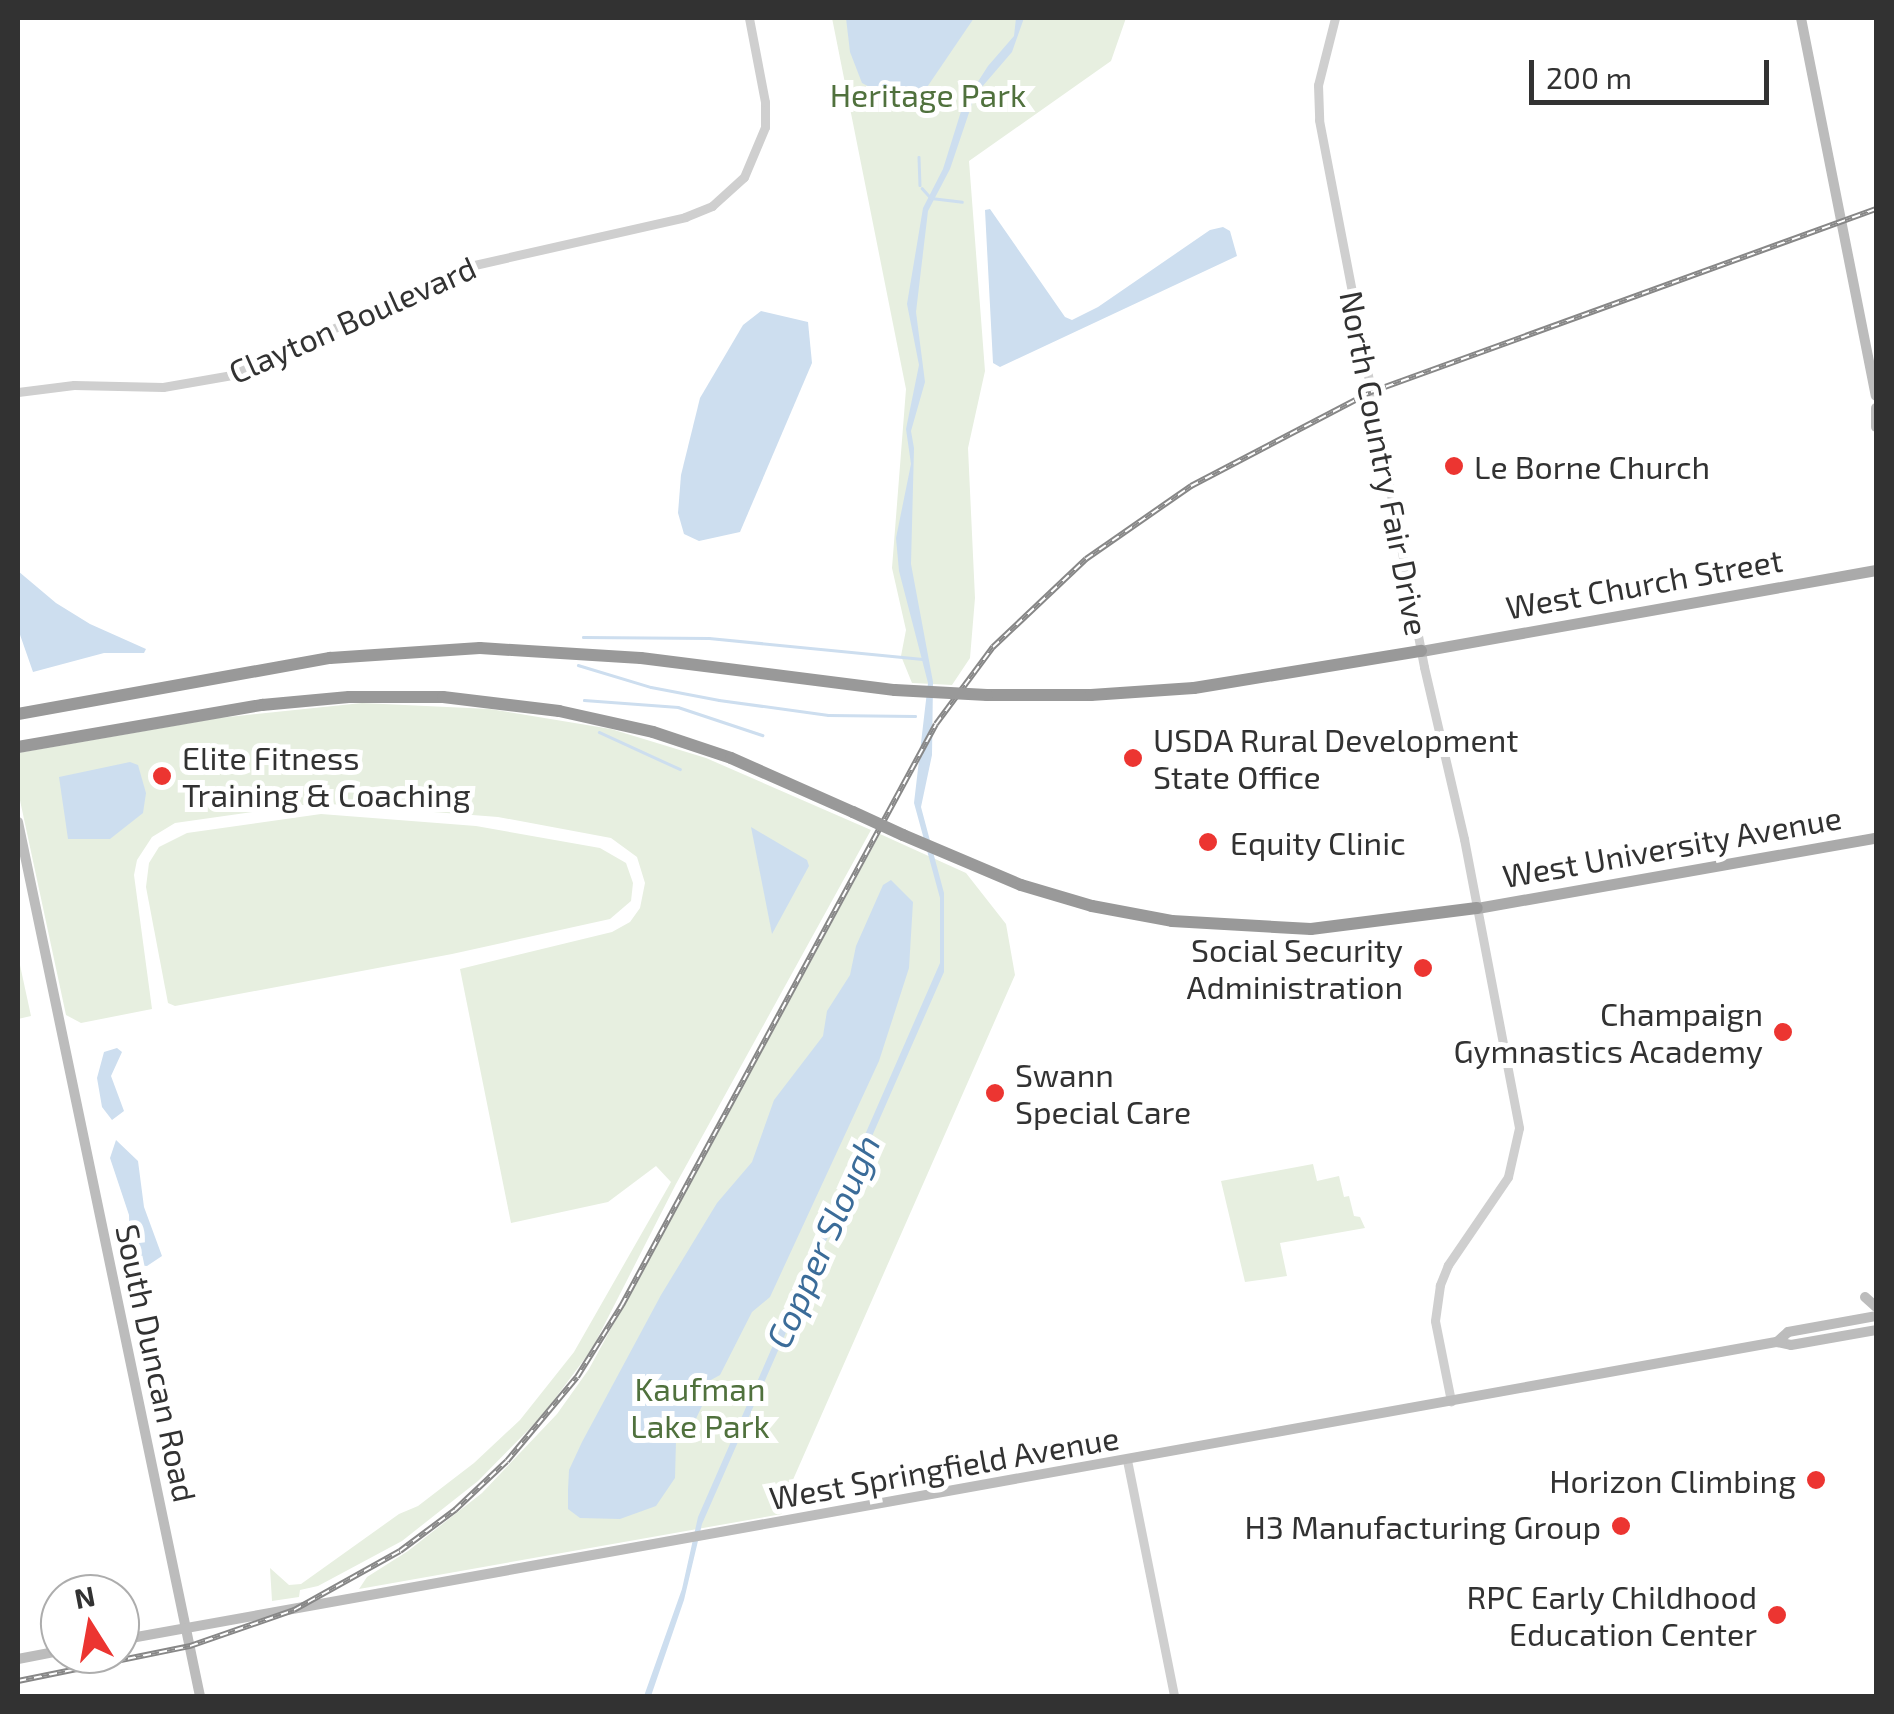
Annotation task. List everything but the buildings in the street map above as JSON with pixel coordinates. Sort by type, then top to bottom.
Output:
[{"type":"highway","points":[[18,714],[330,658],[441,649],[568,652],[894,690],[987,695],[1194,688],[1420,651]]},
{"type":"highway","points":[[18,747],[278,703],[349,697],[444,697],[534,706],[653,732],[731,758],[903,835],[1039,890],[1172,921],[1311,929],[1386,923],[1477,908]]},
{"type":"main road","points":[[1800,18],[1876,396]]},
{"type":"main road","points":[[1876,408],[1876,428]]},
{"type":"main road","name":"West Church Street","points":[[1420,651],[1876,570]]},
{"type":"main road","name":"South Duncan Road","points":[[18,822],[200,1696]]},
{"type":"main road","name":"West University Avenue","points":[[1477,908],[1876,838]]},
{"type":"main road","points":[[1865,1297],[1876,1307]]},
{"type":"main road","name":"West Springfield Avenue","points":[[1777,1342],[1788,1332],[1876,1316]]},
{"type":"main road","name":"West Springfield Avenue","points":[[140,1636],[1777,1342],[1791,1345],[1876,1330]]},
{"type":"street","name":"Clayton Boulevard","points":[[18,392],[74,385],[163,387],[232,375],[470,266],[685,217],[712,206],[744,177],[765,127],[765,102],[748,18]]},
{"type":"street","name":"North Country Fair Drive","points":[[1335,18],[1318,85],[1320,120],[1420,651],[1477,908],[1519,1138],[1508,1177],[1440,1285],[1435,1321],[1451,1400]]},
{"type":"street","points":[[1127,1460],[1174,1696]]},
{"type":"green space","name":"Heritage Park","points":[[832,18],[1126,18],[1111,61],[969,161],[985,371],[968,448],[975,598],[970,658],[952,685],[912,683],[901,656],[906,630],[892,568],[906,389]]},
{"type":"green space","points":[[362,703],[490,709],[611,729],[706,758],[871,830],[676,1184],[592,1349],[542,1416],[478,1481],[402,1541],[318,1586],[300,1590],[299,1597],[272,1601],[270,1568],[289,1585],[301,1584],[399,1514],[418,1506],[474,1463],[520,1420],[574,1352],[671,1182],[656,1166],[608,1202],[511,1223],[460,969],[612,932],[630,922],[640,908],[645,883],[637,857],[611,838],[498,817],[317,803],[175,823],[152,837],[137,860],[134,875],[152,1009],[81,1023],[66,1015],[18,791],[18,753],[219,718]]},
{"type":"green space","points":[[321,814],[476,826],[600,848],[626,863],[633,883],[631,901],[610,919],[452,954],[175,1006],[168,1003],[146,887],[149,863],[159,847],[187,833]]},
{"type":"green space","name":"Kaufman Lake Park","points":[[880,834],[966,873],[1006,924],[1015,975],[781,1507],[782,1514],[359,1589],[367,1577],[408,1551],[482,1493],[557,1414],[589,1369]]},
{"type":"green space","points":[[18,956],[31,1016],[18,1019]]},
{"type":"green space","points":[[1313,1164],[1317,1181],[1339,1176],[1344,1197],[1349,1196],[1354,1216],[1360,1217],[1365,1228],[1280,1243],[1287,1276],[1245,1282],[1221,1181]]},
{"type":"water","points":[[846,18],[974,18],[919,99],[912,102],[896,101],[862,83],[850,52]]},
{"type":"water","name":"Copper Slough","points":[[1016,18],[1024,18],[1012,52],[975,95],[950,169],[928,211],[916,312],[925,382],[911,431],[914,448],[911,564],[933,682],[932,755],[921,807],[944,893],[944,972],[702,1524],[684,1600],[651,1696],[644,1696],[682,1589],[698,1517],[940,963],[940,898],[914,803],[928,683],[899,571],[896,538],[911,464],[906,429],[919,365],[907,304],[923,208],[943,169],[963,105],[988,66],[1014,36]]},
{"type":"water","points":[[990,209],[1065,317],[1072,320],[1098,307],[1210,230],[1223,227],[1230,231],[1237,256],[1000,367],[993,363],[985,210]]},
{"type":"water","points":[[761,311],[808,322],[812,363],[740,532],[699,541],[684,534],[678,513],[681,475],[700,398],[743,325]]},
{"type":"water","points":[[18,571],[56,603],[90,624],[146,649],[144,653],[104,653],[33,672],[18,629]]},
{"type":"water","points":[[130,762],[138,765],[146,793],[143,813],[110,839],[68,839],[59,777]]},
{"type":"water","points":[[751,827],[807,860],[809,866],[772,934]]},
{"type":"water","points":[[891,880],[913,902],[909,968],[879,1061],[770,1297],[752,1312],[720,1375],[700,1386],[702,1406],[693,1425],[676,1441],[675,1478],[656,1506],[620,1519],[580,1518],[568,1509],[568,1490],[569,1470],[582,1442],[661,1295],[717,1203],[752,1162],[774,1100],[823,1036],[827,1011],[850,975],[856,946],[883,885]]},
{"type":"water","points":[[117,1048],[122,1052],[111,1076],[124,1111],[112,1120],[102,1107],[97,1078],[104,1052]]},
{"type":"water","points":[[116,1140],[138,1161],[144,1207],[162,1256],[147,1266],[133,1265],[130,1257],[129,1215],[110,1158]]},
{"type":"waterway","points":[[919,157],[920,185]]},
{"type":"waterway","points":[[922,188],[931,198],[962,202]]},
{"type":"waterway","points":[[583,637],[709,638],[925,659]]},
{"type":"waterway","points":[[578,665],[651,687],[719,700],[828,715],[915,716]]},
{"type":"waterway","points":[[584,700],[678,707],[762,735]]},
{"type":"waterway","points":[[599,732],[680,769]]},
{"type":"railway","points":[[18,1681],[190,1646],[294,1610],[400,1551],[455,1510],[507,1461],[577,1377],[622,1305],[936,724],[993,647],[1086,559],[1191,486],[1371,392],[1876,209]]},
{"type":"place","name":"Le Borne Church","points":[[1454,466]]},
{"type":"place","name":"USDA Rural Development State Office","points":[[1133,758]]},
{"type":"place","name":"Elite Fitness Training & Coaching","points":[[162,776]]},
{"type":"place","name":"Equity Clinic","points":[[1208,842]]},
{"type":"place","name":"Social Security Administration","points":[[1423,968]]},
{"type":"place","name":"Champaign Gymnastics Academy","points":[[1783,1032]]},
{"type":"place","name":"Swann Special Care","points":[[995,1093]]},
{"type":"place","name":"Horizon Climbing","points":[[1816,1480]]},
{"type":"place","name":"H3 Manufacturing Group","points":[[1621,1526]]},
{"type":"place","name":"RPC Early Childhood Education Center","points":[[1777,1615]]}]
